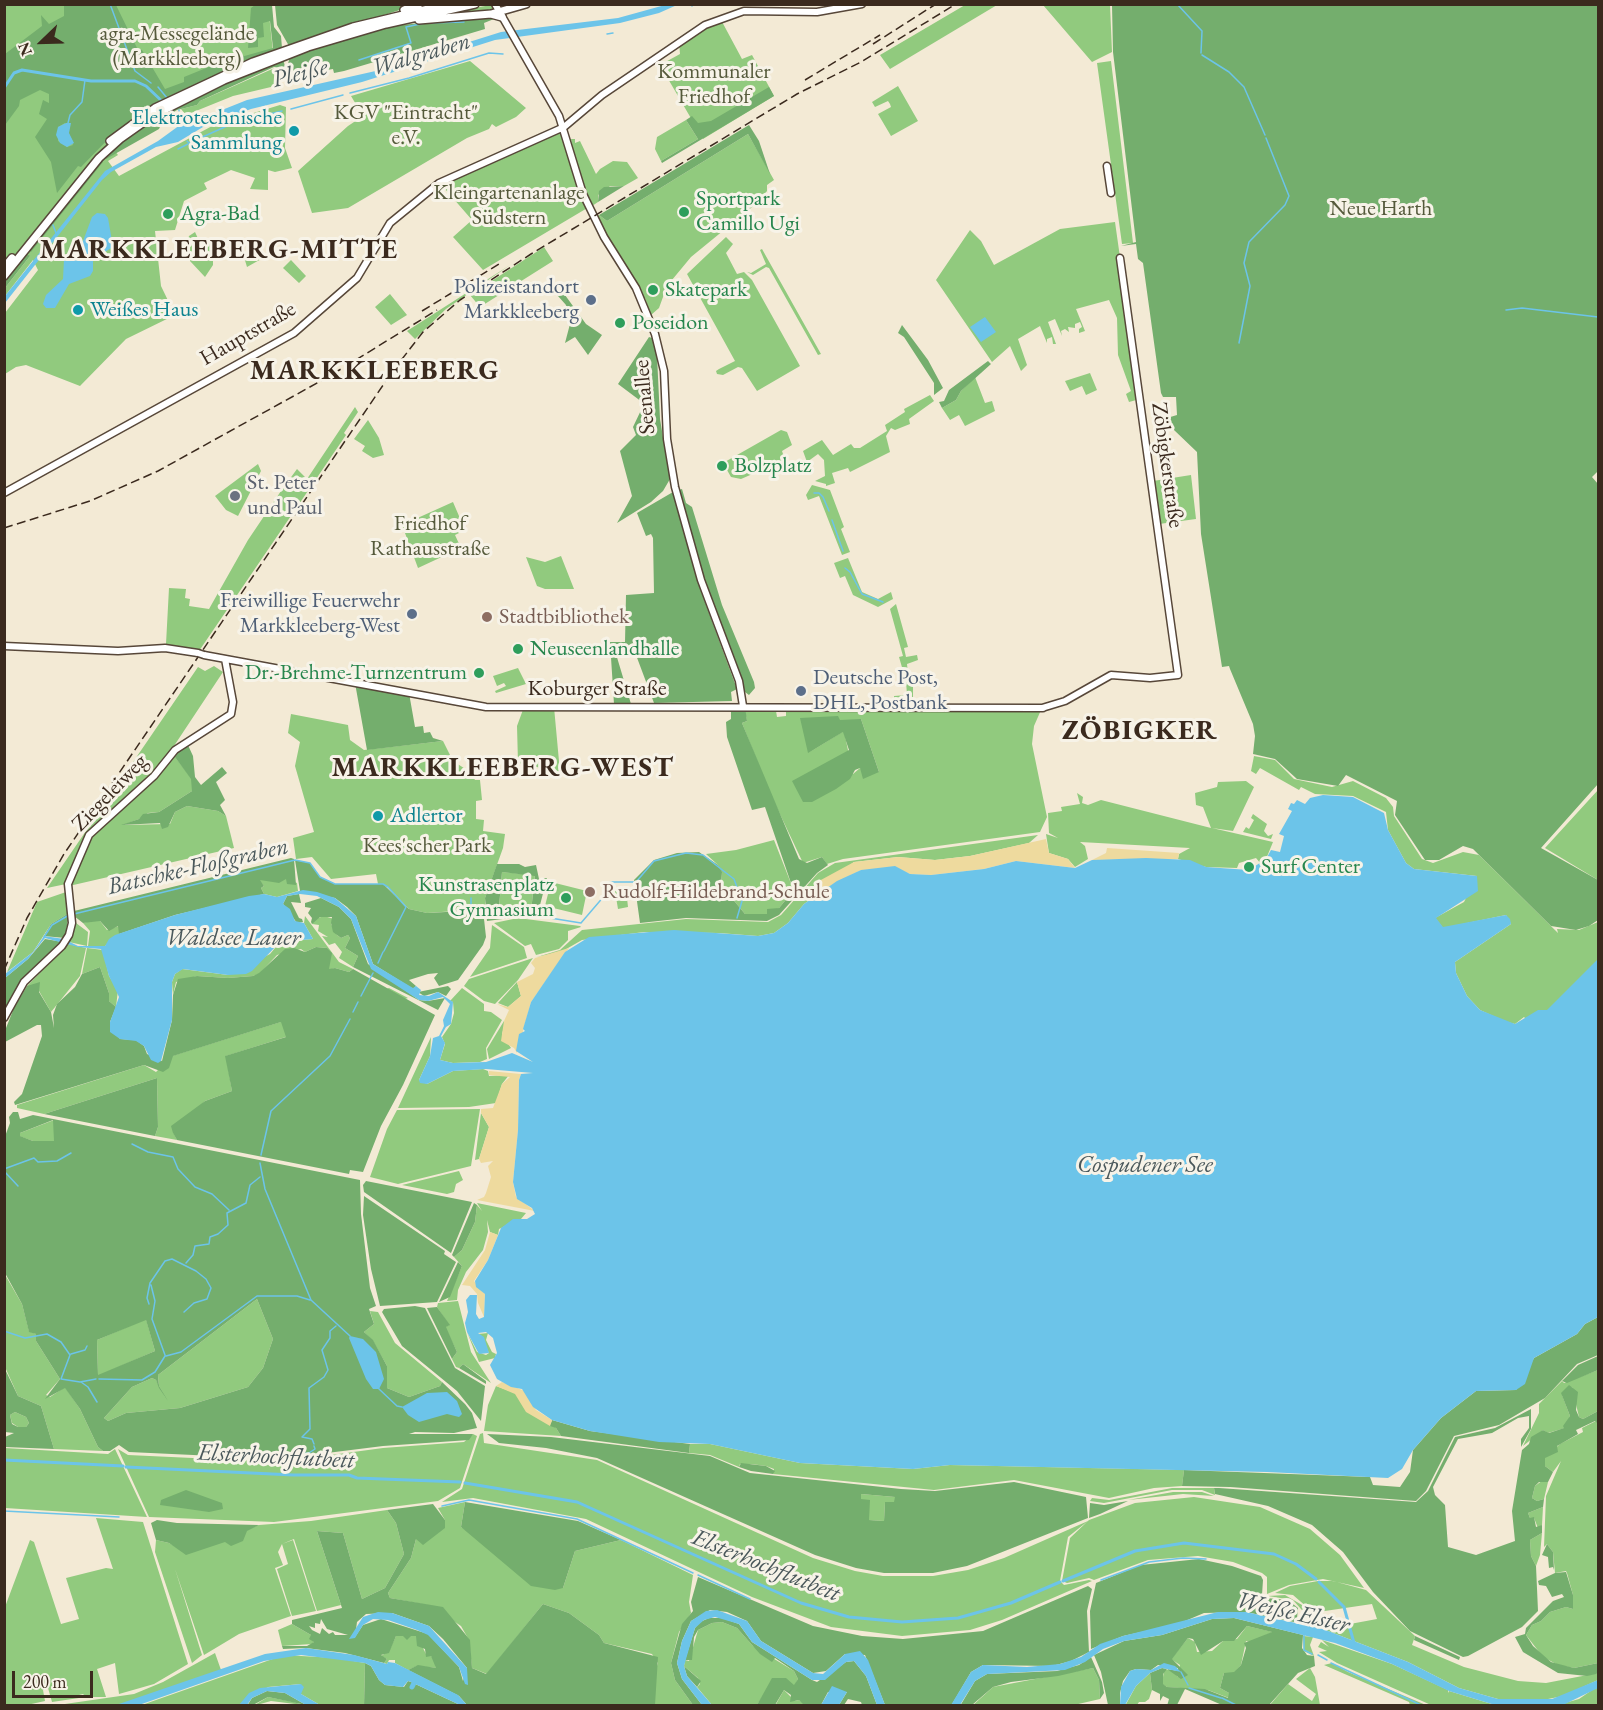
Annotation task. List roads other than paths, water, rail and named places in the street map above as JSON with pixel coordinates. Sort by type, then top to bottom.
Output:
[{"type":"highway","points":[[4,276],[16,256],[83,170],[110,145],[162,108],[286,52],[419,4]]},
{"type":"highway","points":[[382,19],[449,4]]},
{"type":"highway","points":[[286,52],[401,20],[476,4]]},
{"type":"highway","points":[[401,20],[499,15],[526,4]]},
{"type":"highway","points":[[4,268],[16,256]]},
{"type":"main road","name":"Hauptstraße","points":[[4,493],[294,333],[357,278],[390,223],[439,183],[540,139],[564,125],[694,31],[721,17],[744,11],[817,12],[862,4]]},
{"type":"main road","name":"Seenallee","points":[[499,15],[564,125],[579,184],[604,237],[636,288],[657,339],[664,371],[666,432],[676,489],[701,580],[739,681],[743,706]]},
{"type":"main road","points":[[1107,166],[1111,193]]},
{"type":"main road","name":"Zöbigkerstraße","points":[[1120,258],[1177,676]]},
{"type":"main road","name":"Koburger Straße","points":[[4,646],[94,651],[168,650],[201,654],[486,707],[1043,708],[1065,701],[1108,676],[1150,678],[1177,676]]},
{"type":"main road","name":"Ziegeleiweg","points":[[4,1018],[24,982],[66,941],[71,915],[69,882],[88,835],[154,776],[175,750],[226,718],[233,710],[225,659]]},
{"type":"water","points":[[665,5],[677,5],[659,13],[620,23],[495,40],[362,82],[251,109],[203,127],[178,142],[156,147],[111,172],[102,180],[5,303],[5,296],[105,171],[158,141],[182,121],[197,120],[247,100],[380,70],[501,32],[618,18]]},
{"type":"water","points":[[71,123],[69,133],[74,143],[67,147],[60,143],[56,135],[58,127]]},
{"type":"water","points":[[97,213],[105,214],[108,218],[113,247],[93,259],[93,271],[90,276],[69,284],[55,308],[46,308],[43,304],[46,295],[63,279],[64,259],[83,241],[92,217]]},
{"type":"water","points":[[985,317],[996,332],[981,342],[970,327]]},
{"type":"water","name":"Cospudener See","points":[[1323,795],[1353,797],[1384,813],[1388,830],[1406,863],[1414,869],[1477,876],[1478,891],[1436,918],[1443,927],[1506,915],[1510,919],[1511,924],[1455,962],[1456,973],[1467,996],[1480,1010],[1515,1024],[1538,1010],[1547,1010],[1598,959],[1598,1317],[1585,1324],[1577,1334],[1534,1358],[1525,1384],[1516,1390],[1476,1391],[1441,1418],[1413,1450],[1402,1469],[1388,1478],[1267,1472],[950,1465],[913,1469],[800,1463],[710,1444],[659,1442],[590,1431],[552,1420],[533,1407],[522,1389],[511,1387],[497,1379],[490,1365],[497,1353],[493,1338],[486,1332],[478,1333],[484,1337],[489,1353],[479,1354],[467,1332],[465,1323],[468,1312],[466,1300],[470,1295],[477,1295],[476,1314],[479,1319],[484,1317],[485,1294],[476,1287],[475,1281],[488,1260],[501,1228],[513,1219],[527,1219],[535,1214],[532,1208],[517,1199],[513,1182],[518,1130],[519,1080],[521,1074],[533,1073],[486,1069],[453,1071],[427,1084],[420,1083],[419,1080],[430,1056],[433,1038],[439,1036],[444,1026],[443,1020],[450,1004],[443,997],[428,1001],[419,1000],[371,969],[351,919],[339,907],[317,896],[300,894],[287,896],[283,904],[290,909],[295,921],[304,923],[313,939],[280,942],[252,971],[246,974],[228,975],[183,969],[175,974],[172,982],[172,1020],[161,1061],[158,1063],[151,1060],[144,1046],[136,1041],[120,1039],[110,1032],[110,1022],[119,997],[109,976],[101,949],[78,947],[45,938],[28,959],[5,978],[5,974],[33,952],[44,936],[64,939],[78,946],[105,946],[115,935],[175,915],[249,896],[264,894],[277,897],[303,890],[317,892],[335,898],[356,916],[373,964],[413,988],[416,986],[421,990],[419,995],[429,996],[438,992],[453,1002],[451,1024],[446,1027],[441,1036],[445,1043],[440,1060],[453,1063],[486,1062],[512,1053],[533,1062],[516,1051],[519,1034],[525,1031],[523,1029],[531,1002],[565,952],[589,937],[674,930],[758,936],[774,933],[788,923],[804,904],[837,881],[861,870],[895,866],[910,874],[931,875],[984,869],[1016,861],[1075,868],[1092,860],[1146,858],[1190,860],[1206,867],[1249,870],[1266,859],[1271,850],[1280,852],[1284,836],[1279,834],[1292,811],[1288,809],[1291,803],[1294,804],[1297,800],[1305,804],[1310,798]]},
{"type":"water","points":[[350,1336],[363,1339],[376,1352],[384,1379],[379,1389],[373,1389],[366,1379]]},
{"type":"water","points":[[447,1392],[457,1401],[462,1414],[459,1417],[447,1414],[419,1422],[408,1415],[402,1407],[427,1393]]},
{"type":"water","points":[[717,1610],[747,1621],[761,1641],[813,1673],[823,1674],[845,1654],[860,1651],[868,1660],[885,1705],[877,1705],[866,1676],[854,1661],[846,1662],[825,1680],[812,1680],[752,1642],[739,1624],[715,1617],[704,1620],[695,1628],[684,1666],[687,1676],[712,1705],[702,1705],[682,1679],[677,1663],[682,1641],[691,1621],[706,1611]]},
{"type":"water","points":[[378,1612],[392,1613],[429,1626],[467,1668],[468,1685],[465,1684],[459,1667],[428,1635],[417,1630],[388,1620],[373,1619],[363,1625],[355,1638],[349,1639],[363,1617]]},
{"type":"water","points":[[1218,1612],[1246,1612],[1323,1629],[1408,1662],[1459,1688],[1498,1699],[1552,1699],[1598,1680],[1598,1688],[1565,1704],[1495,1705],[1449,1691],[1392,1664],[1335,1643],[1234,1618],[1212,1619],[1162,1635],[1124,1641],[1103,1649],[1085,1662],[1065,1670],[987,1674],[975,1681],[960,1705],[951,1705],[971,1672],[983,1665],[1027,1667],[1060,1664],[1081,1657],[1100,1644],[1123,1636]]},
{"type":"water","points":[[306,1648],[354,1655],[387,1664],[388,1662],[395,1663],[458,1695],[467,1705],[460,1705],[408,1681],[403,1687],[385,1685],[379,1680],[371,1666],[365,1663],[301,1655],[264,1661],[139,1705],[116,1705],[265,1654]]},
{"type":"water","points":[[1164,1663],[1175,1666],[1181,1672],[1162,1668],[1150,1673],[1136,1686],[1125,1705],[1120,1705],[1121,1687],[1130,1671],[1151,1670]]},
{"type":"water","points":[[301,1684],[304,1687],[301,1694],[320,1705],[306,1705],[285,1693],[267,1691],[252,1698],[247,1705],[239,1705],[249,1693],[260,1688]]},
{"type":"water","points":[[832,1686],[847,1692],[839,1705],[821,1705]]},
{"type":"waterway","points":[[110,4],[135,71],[151,83]]},
{"type":"waterway","points":[[1177,4],[1202,31],[1201,53]]},
{"type":"waterway","points":[[359,60],[411,43],[406,27],[425,23],[464,22]]},
{"type":"waterway","name":"Walgraben","points":[[607,34],[613,33]]},
{"type":"waterway","name":"Walgraben","points":[[350,93],[409,78],[489,53],[503,54]]},
{"type":"waterway","points":[[1202,55],[1229,72],[1244,87],[1265,135]]},
{"type":"waterway","points":[[4,88],[14,73],[22,70],[91,81],[135,81],[146,86],[165,104]]},
{"type":"waterway","points":[[68,123],[70,115],[82,102],[85,80]]},
{"type":"waterway","points":[[158,87],[167,98]]},
{"type":"waterway","name":"Walgraben","points":[[291,109],[343,95]]},
{"type":"waterway","points":[[169,109],[174,117],[183,122]]},
{"type":"waterway","name":"Walgraben","points":[[187,141],[189,143],[236,122],[282,111]]},
{"type":"waterway","points":[[1239,343],[1250,286],[1244,263],[1249,242],[1285,205],[1289,196],[1266,138]]},
{"type":"waterway","name":"Walgraben","points":[[178,149],[188,144]]},
{"type":"waterway","points":[[53,225],[56,233]]},
{"type":"waterway","points":[[1506,310],[1522,308],[1598,317]]},
{"type":"waterway","points":[[814,493],[819,493],[823,497],[829,511]]},
{"type":"waterway","points":[[832,520],[843,551]]},
{"type":"waterway","points":[[845,568],[850,572],[862,594],[883,602]]},
{"type":"waterway","points":[[538,916],[581,923],[605,895],[607,882],[636,882],[654,861],[686,853],[703,855],[734,879],[742,901],[737,918]]},
{"type":"waterway","name":"Batschke‐Floßgraben","points":[[74,914],[295,860],[310,863],[320,877],[335,884],[383,884],[388,887],[406,907],[384,951]]},
{"type":"waterway","points":[[471,898],[471,909]]},
{"type":"waterway","points":[[472,912],[473,916],[497,911],[533,915]]},
{"type":"waterway","name":"Batschke‐Floßgraben","points":[[44,937],[52,925],[69,915]]},
{"type":"waterway","points":[[378,963],[383,952]]},
{"type":"waterway","points":[[361,996],[373,973]]},
{"type":"waterway","points":[[353,1012],[358,1002]]},
{"type":"waterway","points":[[261,1155],[271,1111],[330,1056],[350,1019]]},
{"type":"waterway","points":[[132,1144],[148,1152],[173,1157],[178,1169],[195,1187],[212,1194],[229,1210]]},
{"type":"waterway","points":[[4,1169],[34,1158],[38,1162],[57,1161],[71,1153]]},
{"type":"waterway","points":[[260,1163],[265,1189],[311,1300],[350,1336]]},
{"type":"waterway","points":[[4,1171],[18,1186]]},
{"type":"waterway","points":[[186,1263],[193,1255],[195,1246],[209,1244],[210,1237],[218,1234],[228,1225],[227,1213],[246,1203],[250,1185],[260,1177]]},
{"type":"waterway","points":[[149,1304],[147,1298],[150,1283],[165,1261],[172,1259],[196,1271],[206,1279],[211,1288],[207,1299],[194,1303],[184,1312]]},
{"type":"waterway","points":[[151,1285],[155,1301],[152,1319],[165,1355]]},
{"type":"waterway","points":[[166,1356],[181,1352],[257,1296],[297,1296],[310,1300]]},
{"type":"waterway","points":[[314,1444],[312,1439],[302,1437],[310,1429],[309,1388],[324,1377],[328,1370],[322,1350],[330,1338],[330,1331],[336,1326]]},
{"type":"waterway","points":[[4,1331],[25,1338],[47,1334],[61,1342],[70,1355],[61,1379],[80,1382],[96,1379]]},
{"type":"waterway","points":[[71,1354],[85,1350],[87,1346]]},
{"type":"waterway","points":[[99,1379],[142,1380],[155,1372],[165,1356]]},
{"type":"waterway","points":[[81,1382],[88,1387],[97,1402]]},
{"type":"waterway","points":[[379,1389],[397,1406],[402,1407]]},
{"type":"waterway","points":[[254,1457],[269,1458],[309,1453],[315,1449],[314,1446]]},
{"type":"waterway","name":"Elsterhochflutbett","points":[[4,1460],[123,1466]]},
{"type":"waterway","name":"Elsterhochflutbett","points":[[126,1467],[293,1475],[349,1475],[357,1478],[460,1482]]},
{"type":"waterway","name":"Elsterhochflutbett","points":[[465,1483],[577,1502],[801,1603],[849,1617],[902,1622],[958,1618],[1011,1603],[1060,1582]]},
{"type":"waterway","points":[[442,1506],[469,1500],[577,1519],[693,1573]]},
{"type":"waterway","points":[[4,1511],[119,1517]]},
{"type":"waterway","name":"Elsterhochflutbett","points":[[1063,1581],[1135,1551],[1184,1543],[1274,1554],[1296,1564],[1316,1579]]},
{"type":"waterway","points":[[1101,1580],[1149,1562],[1183,1558],[1206,1559]]},
{"type":"waterway","points":[[698,1575],[750,1599]]},
{"type":"waterway","name":"Elsterhochflutbett","points":[[1319,1582],[1344,1607],[1354,1643]]},
{"type":"waterway","name":"Weiße Elster","points":[[1304,1635],[1304,1650],[1312,1654]]},
{"type":"waterway","points":[[1318,1655],[1327,1660]]},
{"type":"waterway","points":[[1331,1663],[1423,1706]]},
{"type":"waterway","points":[[1181,1672],[1188,1685]]},
{"type":"waterway","points":[[412,1687],[416,1679]]},
{"type":"waterway","points":[[1189,1688],[1221,1698]]},
{"type":"waterway","points":[[1222,1698],[1238,1706]]},
{"type":"railway","points":[[873,44],[936,4]]},
{"type":"railway","points":[[4,970],[27,918],[64,854],[392,372],[423,332],[460,300],[531,254],[797,94],[861,62],[956,4]]},
{"type":"railway","points":[[805,80],[880,35]]},
{"type":"railway","points":[[422,311],[499,264]]},
{"type":"railway","points":[[4,528],[90,501],[158,471],[328,377],[437,310]]},
{"type":"place","name":"Elektrotechnische Sammlung","points":[[294,131]]},
{"type":"place","name":"Sportpark Camillo Ugi","points":[[684,212]]},
{"type":"place","name":"Agra-Bad","points":[[168,214]]},
{"type":"place","name":"Skatepark","points":[[653,290]]},
{"type":"place","name":"Polizeistandort Markkleeberg","points":[[591,300]]},
{"type":"place","name":"Weißes Haus","points":[[78,310]]},
{"type":"place","name":"Poseidon","points":[[620,323]]},
{"type":"place","name":"Bolzplatz","points":[[722,466]]},
{"type":"place","name":"St. Peter und Paul","points":[[235,496]]},
{"type":"place","name":"Freiwillige Feuerwehr Markkleeberg-West","points":[[412,614]]},
{"type":"place","name":"Stadtbibliothek","points":[[487,617]]},
{"type":"place","name":"Neuseenlandhalle","points":[[518,649]]},
{"type":"place","name":"Dr.-Brehme-Turnzentrum","points":[[479,673]]},
{"type":"place","name":"Deutsche Post, DHL, Postbank","points":[[801,691]]},
{"type":"place","name":"Adlertor","points":[[378,816]]},
{"type":"place","name":"Surf Center","points":[[1249,867]]},
{"type":"place","name":"Rudolf-Hildebrand-Schule","points":[[590,892]]},
{"type":"place","name":"Kunstrasenplatz Gymnasium","points":[[566,898]]},
{"type":"district","name":"MARKKLEEBERG-MITTE","points":[[219,250]]},
{"type":"district","name":"MARKKLEEBERG","points":[[375,371]]},
{"type":"district","name":"ZÖBIGKER","points":[[1140,731]]},
{"type":"district","name":"MARKKLEEBERG-WEST","points":[[503,768]]},
{"type":"park label","name":"agra-Messegelände (Markkleeberg)","points":[[177,46]]},
{"type":"park label","name":"Kommunaler Friedhof","points":[[714,84]]},
{"type":"park label","name":"KGV \"Eintracht\" e.V.","points":[[406,126]]},
{"type":"park label","name":"Kleingartenanlage Südstern","points":[[509,206]]},
{"type":"park label","name":"Neue Harth","points":[[1381,209]]},
{"type":"park label","name":"Friedhof Rathausstraße","points":[[430,536]]},
{"type":"park label","name":"Kees'scher Park","points":[[427,846]]},
{"type":"water label","name":"Pleiße","points":[[300,74]]},
{"type":"water label","name":"Waldsee Lauer","points":[[233,938]]}]
